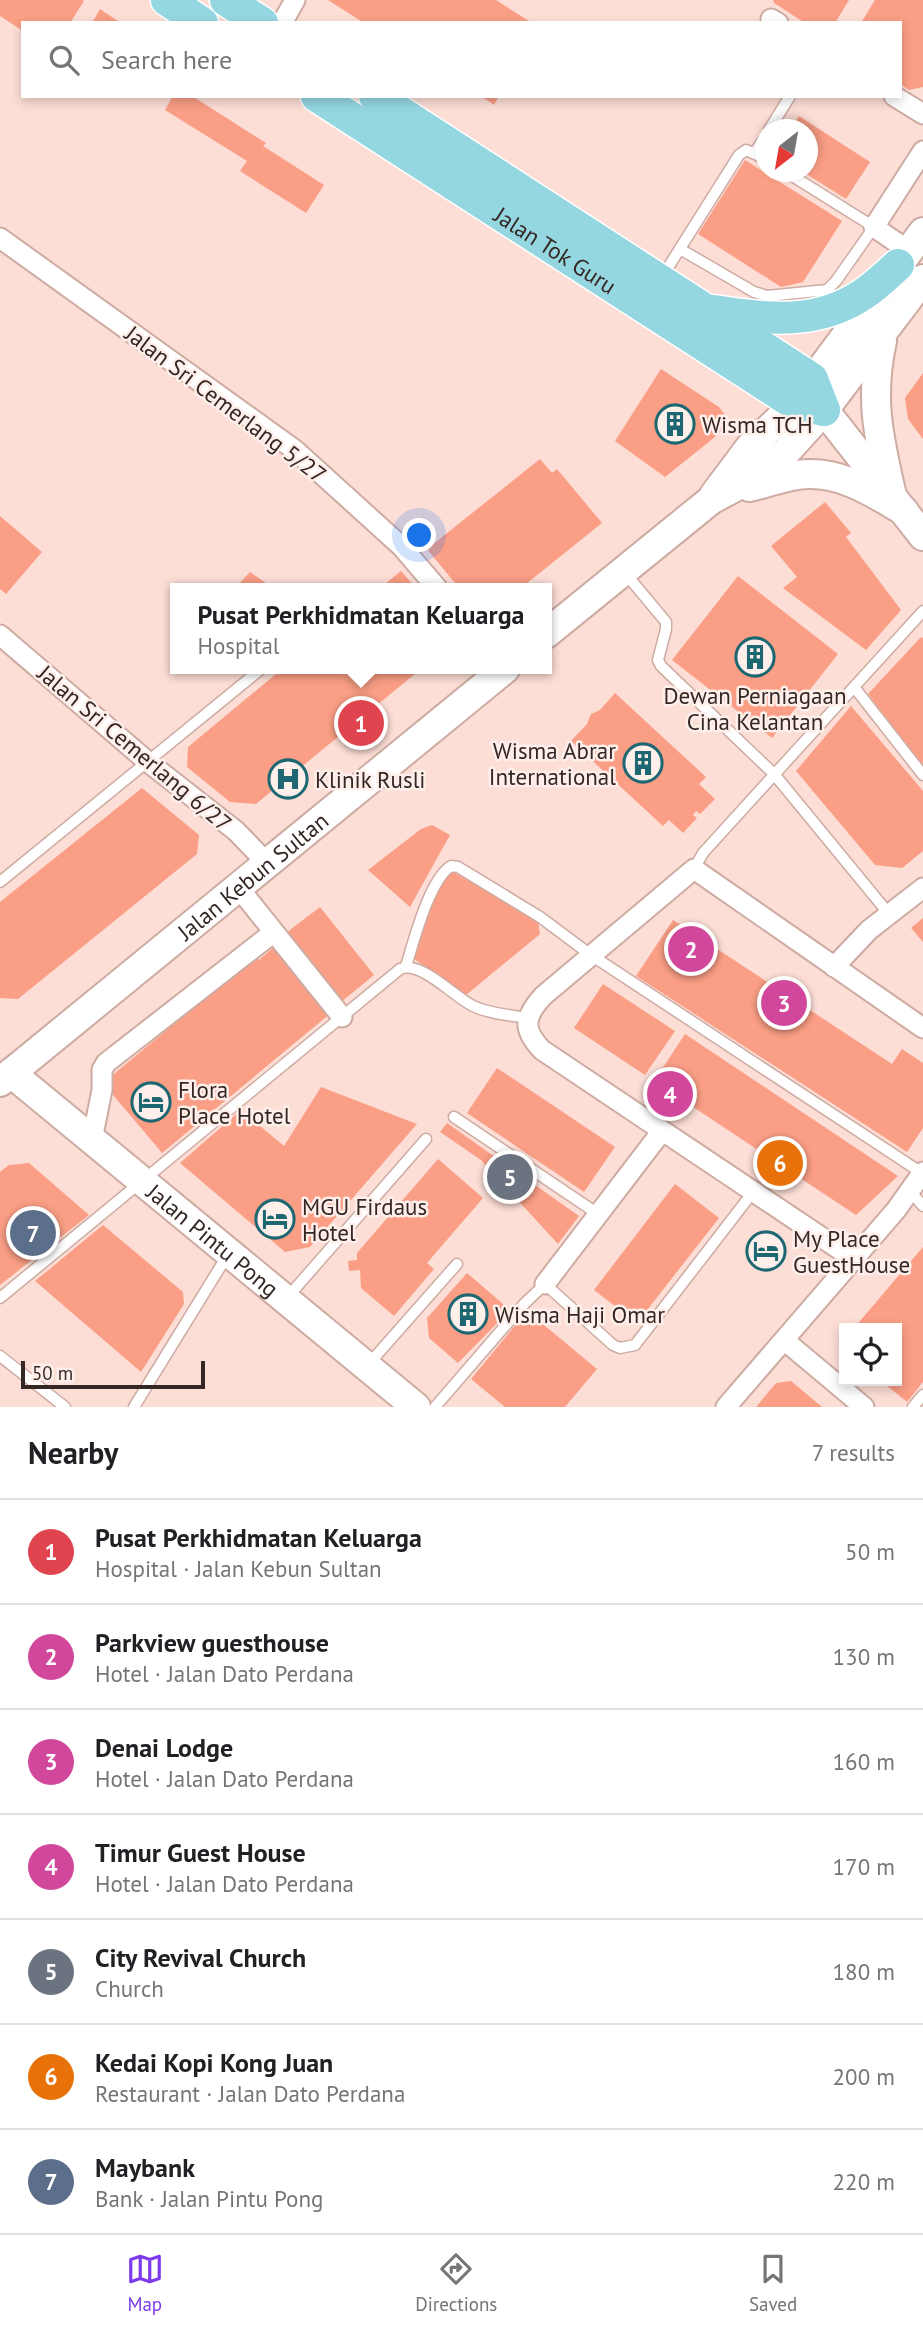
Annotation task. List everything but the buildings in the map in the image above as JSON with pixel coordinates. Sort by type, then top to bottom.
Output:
[{"type":"main road","points":[[167,0],[199,21]]},
{"type":"main road","points":[[226,0],[259,21]]},
{"type":"main road","name":"Jalan Tok Guru","points":[[320,98],[811,398]]},
{"type":"main road","name":"Jalan Tok Guru","points":[[378,98],[706,310],[811,398]]},
{"type":"main road","points":[[811,398],[913,271]]},
{"type":"main road","points":[[706,310],[771,319],[796,319],[818,315],[843,306],[913,271]]},
{"type":"main road","points":[[898,503],[877,429],[874,398],[884,331],[913,271]]},
{"type":"main road","points":[[552,630],[720,495],[750,447],[811,398],[884,331]]},
{"type":"main road","points":[[811,398],[923,536]]},
{"type":"main road","points":[[720,495],[799,474],[825,475],[849,480],[898,503]]},
{"type":"main road","name":"Jalan Kebun Sultan","points":[[4,1073],[238,887],[498,674]]},
{"type":"main road","name":"Jalan Pintu Pong","points":[[4,1073],[92,1140],[418,1406]]},
{"type":"street","points":[[283,21],[295,0]]},
{"type":"street","points":[[897,98],[923,114]]},
{"type":"street","points":[[913,271],[874,227],[923,151]]},
{"type":"street","name":"Jalan Sri Cemerlang 5/27","points":[[0,238],[295,450],[402,547],[433,583]]},
{"type":"street","name":"Jalan Sri Cemerlang 6/27","points":[[0,635],[148,762],[241,836],[267,863]]},
{"type":"street","points":[[853,1259],[542,1050],[527,1030],[528,1018],[543,996],[694,869],[923,1028]]},
{"type":"street","points":[[238,887],[342,1017]]},
{"type":"street","points":[[834,967],[869,930],[923,888]]},
{"type":"street","points":[[92,1140],[102,1090],[102,1070],[106,1063],[274,932]]},
{"type":"street","points":[[545,1284],[662,1131]]},
{"type":"street","points":[[726,1407],[911,1191],[923,1173]]},
{"type":"street","points":[[784,1340],[864,1407]]},
{"type":"lane","points":[[776,119],[789,98]]},
{"type":"lane","points":[[660,281],[740,155],[746,150],[755,152]]},
{"type":"lane","points":[[680,249],[754,292],[767,296],[827,290],[874,227],[802,182]]},
{"type":"lane","points":[[624,571],[666,622],[658,660],[662,666],[775,774],[889,914]]},
{"type":"lane","points":[[694,869],[703,853],[923,611]]},
{"type":"lane","points":[[0,882],[255,674]]},
{"type":"lane","points":[[854,687],[923,775]]},
{"type":"lane","points":[[0,1297],[406,966],[422,915],[444,872],[451,866],[458,867],[540,916],[591,955],[923,1173]]},
{"type":"lane","points":[[406,966],[419,970],[484,1011],[528,1018]]},
{"type":"lane","points":[[454,1117],[598,1214]]},
{"type":"lane","points":[[286,1300],[426,1139]]},
{"type":"lane","points":[[911,1191],[923,1206]]},
{"type":"lane","points":[[418,1406],[545,1284],[613,1345],[627,1348],[635,1345],[753,1192]]},
{"type":"lane","points":[[134,1407],[229,1253]]},
{"type":"lane","points":[[367,1366],[457,1264]]},
{"type":"lane","points":[[0,1356],[65,1407]]},
{"type":"lane","points":[[913,1407],[923,1395]]},
{"type":"place","name":"Wisma TCH","points":[[675,424]]},
{"type":"place","name":"Dewan Perniagaan Cina Kelantan","points":[[755,657]]},
{"type":"place","name":"Pusat Perkhidmatan Keluarga","points":[[361,723]]},
{"type":"place","name":"Wisma Abrar International","points":[[643,763]]},
{"type":"place","name":"Klinik Rusli","points":[[288,779]]},
{"type":"place","name":"Parkview guesthouse","points":[[691,949]]},
{"type":"place","name":"Denai Lodge","points":[[784,1003]]},
{"type":"place","name":"Timur Guest House","points":[[670,1094]]},
{"type":"place","name":"Flora Place Hotel","points":[[151,1102]]},
{"type":"place","name":"Kedai Kopi Kong Juan","points":[[780,1163]]},
{"type":"place","name":"City Revival Church","points":[[510,1177]]},
{"type":"place","name":"MGU Firdaus Hotel","points":[[275,1219]]},
{"type":"place","name":"Maybank","points":[[33,1233]]},
{"type":"place","name":"My Place GuestHouse","points":[[766,1251]]},
{"type":"place","name":"Wisma Haji Omar","points":[[468,1314]]}]
